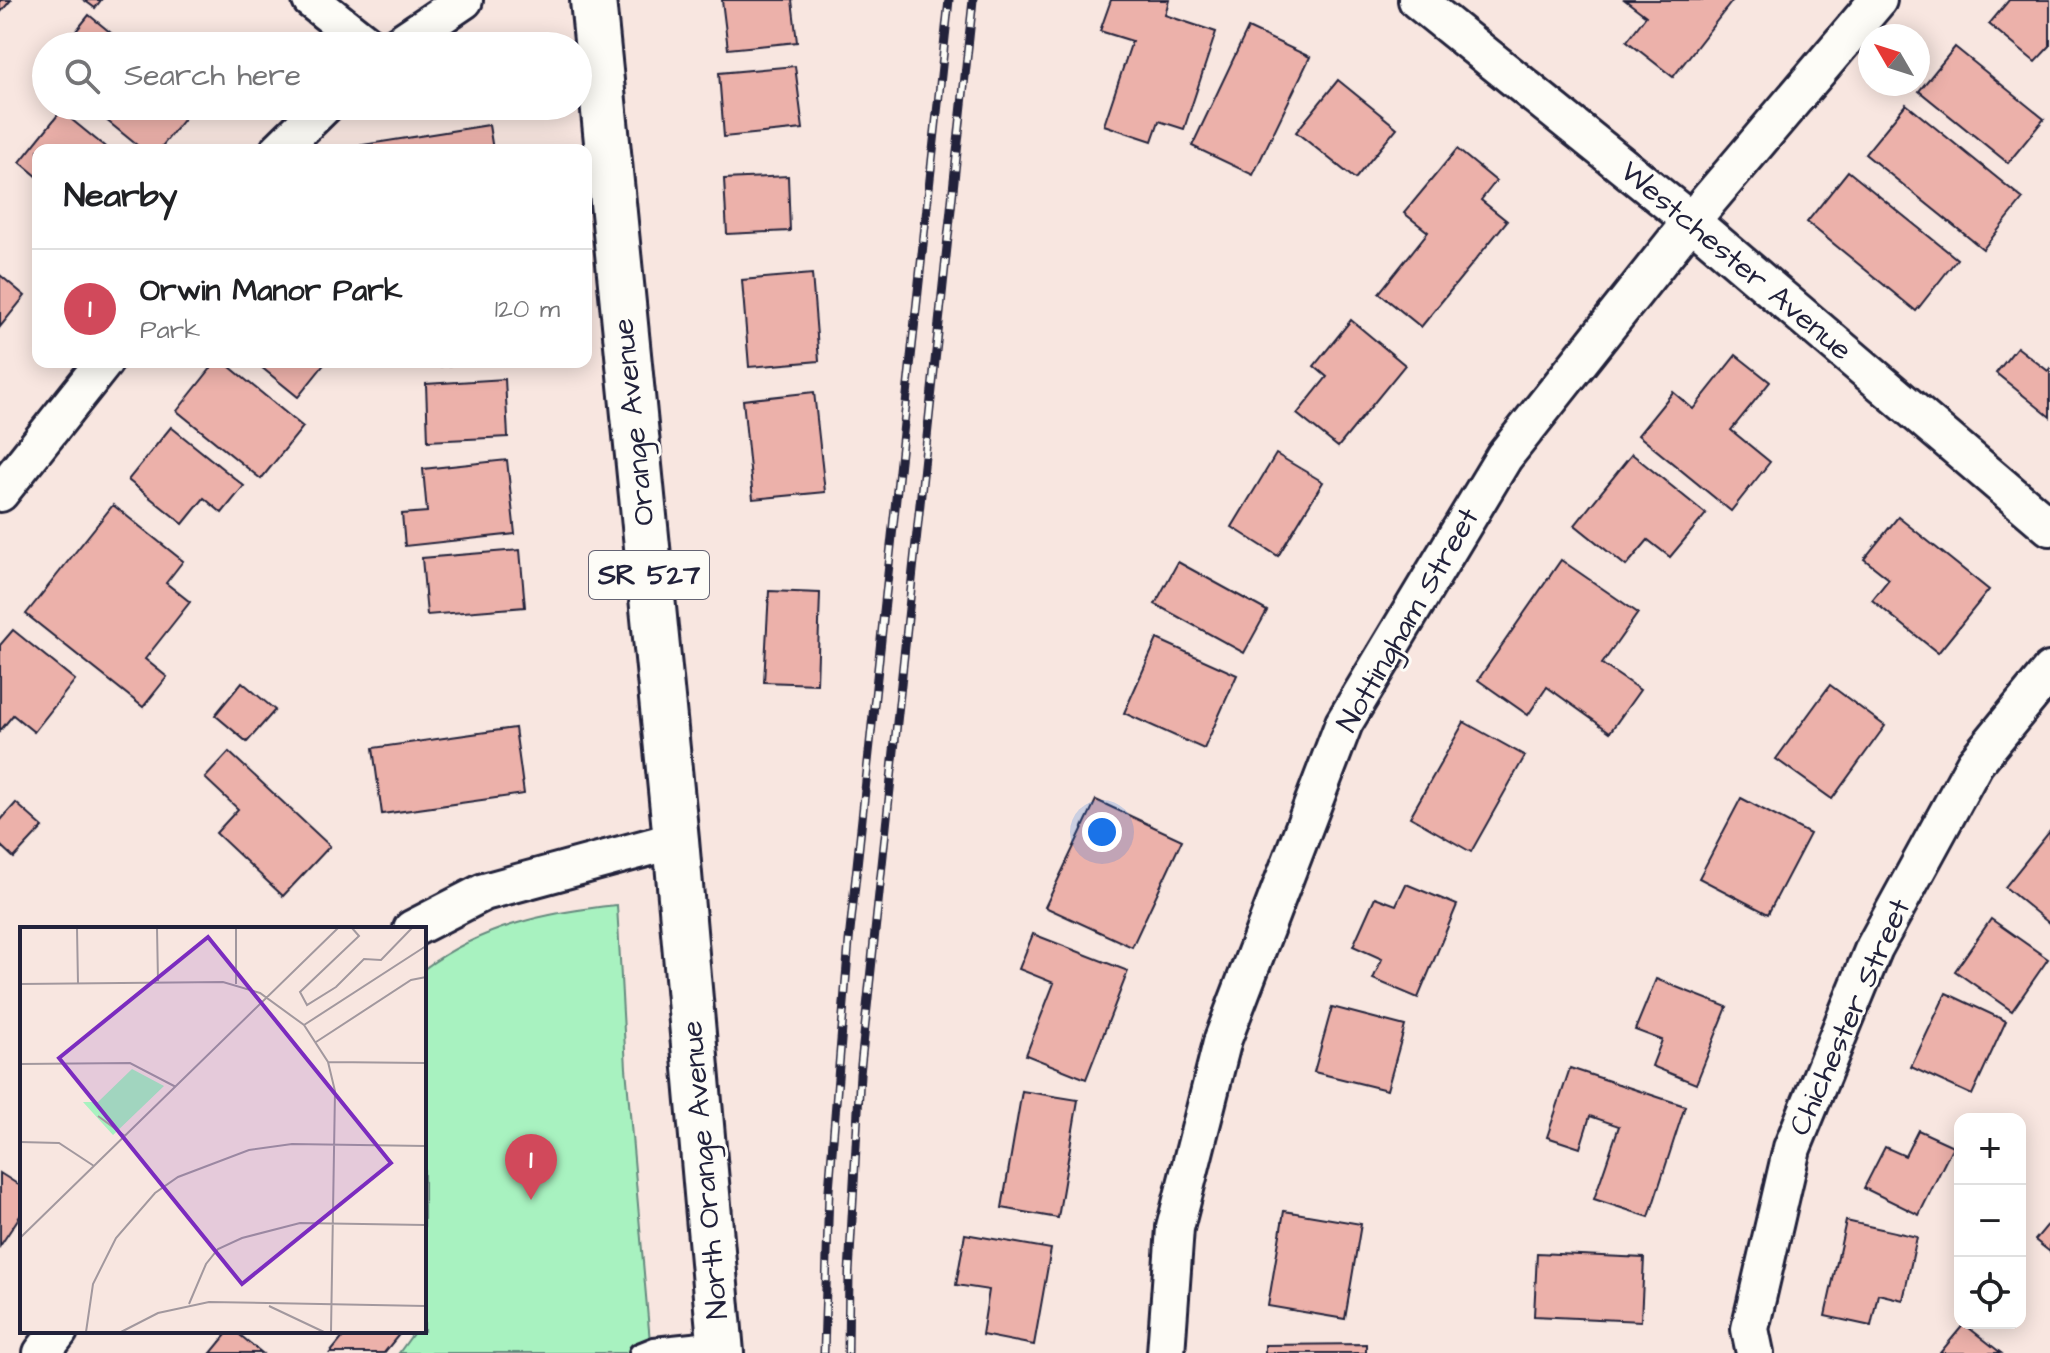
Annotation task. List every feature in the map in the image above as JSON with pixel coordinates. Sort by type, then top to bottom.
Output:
[{"type":"main road","name":"Orange Avenue","points":[[593,0],[689,988]]},
{"type":"main road","name":"North Orange Avenue","points":[[689,988],[720,1346]]},
{"type":"street","points":[[311,0],[351,32]]},
{"type":"street","points":[[417,32],[464,0]]},
{"type":"street","name":"Westchester Avenue","points":[[1417,0],[1691,221],[2050,527]]},
{"type":"street","name":"Nottingham Street","points":[[1166,1353],[1175,1228],[1223,1039],[1344,723],[1504,457],[1691,221],[1878,0]]},
{"type":"street","points":[[285,144],[310,120]]},
{"type":"street","points":[[5,475],[99,368]]},
{"type":"street","name":"Chichester Street","points":[[1755,1353],[1750,1329],[1792,1148],[1874,948],[1975,763],[2050,671]]},
{"type":"street","points":[[416,927],[484,892],[676,840]]},
{"type":"street","points":[[42,1353],[57,1333]]},
{"type":"lane","points":[[639,1353],[654,1347],[720,1346]]},
{"type":"green space","points":[[617,905],[626,1068],[651,1353],[399,1353],[414,1333],[426,1333],[426,968],[446,954],[492,932],[565,912]]},
{"type":"building","points":[[0,0],[11,0],[0,13]]},
{"type":"building","points":[[84,0],[101,0],[95,8]]},
{"type":"building","points":[[722,0],[792,0],[797,42],[728,49]]},
{"type":"building","points":[[1111,0],[1169,0],[1165,15],[1216,32],[1184,129],[1159,121],[1152,141],[1104,125],[1132,41],[1100,31]]},
{"type":"building","points":[[1625,0],[1733,0],[1673,77],[1627,41],[1646,16]]},
{"type":"building","points":[[2009,0],[2050,0],[2050,46],[2035,62],[1989,24]]},
{"type":"building","points":[[89,15],[110,32],[75,32]]},
{"type":"building","points":[[1248,28],[1310,57],[1253,175],[1192,146]]},
{"type":"building","points":[[1955,47],[2044,119],[2008,163],[1925,96],[1930,96],[1930,78]]},
{"type":"building","points":[[795,66],[803,129],[724,137],[719,73]]},
{"type":"building","points":[[1338,80],[1397,128],[1355,179],[1296,132]]},
{"type":"building","points":[[1906,104],[2023,199],[1983,249],[1865,154]]},
{"type":"building","points":[[54,120],[72,120],[102,144],[34,144]]},
{"type":"building","points":[[106,120],[183,120],[164,144],[136,144]]},
{"type":"building","points":[[489,125],[492,144],[369,144]]},
{"type":"building","points":[[32,147],[32,172],[20,162]]},
{"type":"building","points":[[1457,149],[1496,181],[1481,200],[1507,221],[1421,327],[1379,293],[1428,232],[1404,213]]},
{"type":"building","points":[[1848,171],[1957,259],[1916,311],[1807,222]]},
{"type":"building","points":[[788,176],[790,231],[727,234],[724,179]]},
{"type":"building","points":[[812,274],[819,361],[749,367],[742,280]]},
{"type":"building","points":[[0,275],[25,296],[0,327]]},
{"type":"building","points":[[1351,320],[1405,365],[1338,447],[1297,414],[1327,377],[1314,366]]},
{"type":"building","points":[[2017,347],[2048,371],[2050,368],[2050,417],[1996,373]]},
{"type":"building","points":[[1736,355],[1770,382],[1731,430],[1770,462],[1731,511],[1638,435],[1673,392],[1693,409]]},
{"type":"building","points":[[211,368],[231,368],[303,427],[261,479],[177,411]]},
{"type":"building","points":[[262,368],[321,368],[298,397]]},
{"type":"building","points":[[505,379],[508,437],[428,441],[426,384]]},
{"type":"building","points":[[814,392],[825,492],[753,499],[743,400]]},
{"type":"building","points":[[171,427],[244,486],[222,513],[204,498],[183,524],[128,480]]},
{"type":"building","points":[[1276,454],[1323,482],[1278,556],[1232,527]]},
{"type":"building","points":[[1632,454],[1706,514],[1670,557],[1648,540],[1626,566],[1575,525]]},
{"type":"building","points":[[507,460],[515,534],[405,546],[402,514],[427,512],[423,469]]},
{"type":"building","points":[[113,505],[183,561],[166,583],[190,602],[145,659],[167,677],[143,707],[26,614]]},
{"type":"building","points":[[1898,517],[1989,590],[1938,653],[1872,600],[1889,579],[1864,559]]},
{"type":"building","points":[[520,550],[525,607],[427,615],[422,558]]},
{"type":"building","points":[[1561,560],[1638,613],[1602,664],[1640,690],[1610,732],[1547,687],[1528,715],[1478,680]]},
{"type":"building","points":[[1178,562],[1267,611],[1244,653],[1155,604]]},
{"type":"building","points":[[769,591],[820,593],[817,684],[764,682]]},
{"type":"building","points":[[13,630],[75,680],[34,732],[13,715],[0,731],[0,645]]},
{"type":"building","points":[[1157,639],[1237,675],[1204,749],[1124,713]]},
{"type":"building","points":[[242,682],[275,710],[247,742],[215,715]]},
{"type":"building","points":[[1830,685],[1885,726],[1832,799],[1776,759]]},
{"type":"building","points":[[1464,722],[1525,756],[1471,852],[1410,817]]},
{"type":"building","points":[[515,728],[524,794],[382,814],[373,748]]},
{"type":"building","points":[[229,752],[330,846],[283,896],[216,833],[238,809],[205,778]]},
{"type":"building","points":[[1741,798],[1810,834],[1768,914],[1699,878]]},
{"type":"building","points":[[1096,800],[1182,840],[1132,947],[1045,907]]},
{"type":"building","points":[[16,803],[43,827],[14,858],[0,845],[0,821]]},
{"type":"building","points":[[2050,831],[2050,924],[2005,887]]},
{"type":"building","points":[[1406,884],[1457,905],[1418,998],[1373,979],[1382,959],[1353,946],[1375,897],[1396,905]]},
{"type":"building","points":[[1991,919],[2048,959],[2012,1011],[1955,971]]},
{"type":"building","points":[[1033,934],[1128,971],[1086,1079],[1026,1055],[1054,983],[1019,969]]},
{"type":"building","points":[[1656,979],[1727,1007],[1696,1084],[1652,1066],[1662,1040],[1635,1030]]},
{"type":"building","points":[[1946,993],[2006,1021],[1972,1095],[1911,1067]]},
{"type":"building","points":[[1332,1007],[1405,1026],[1387,1090],[1314,1072]]},
{"type":"building","points":[[1570,1068],[1685,1106],[1649,1217],[1594,1199],[1619,1126],[1590,1116],[1580,1148],[1547,1137]]},
{"type":"building","points":[[1022,1091],[1078,1100],[1058,1218],[1002,1208]]},
{"type":"building","points":[[1918,1130],[1953,1146],[1919,1215],[1864,1188],[1885,1147],[1905,1156]]},
{"type":"building","points":[[0,1173],[20,1186],[20,1216],[0,1246]]},
{"type":"building","points":[[1284,1211],[1361,1224],[1345,1319],[1268,1306]]},
{"type":"building","points":[[1846,1221],[1917,1237],[1903,1300],[1878,1294],[1871,1326],[1825,1316]]},
{"type":"building","points":[[2050,1222],[2050,1252],[2035,1240]]},
{"type":"building","points":[[965,1234],[1051,1249],[1034,1345],[982,1335],[989,1290],[956,1285]]},
{"type":"building","points":[[1537,1253],[1644,1258],[1641,1321],[1534,1316]]},
{"type":"building","points":[[1960,1329],[1970,1329],[2001,1353],[1940,1353]]},
{"type":"building","points":[[227,1333],[237,1333],[262,1353],[211,1353]]},
{"type":"building","points":[[346,1333],[400,1333],[384,1353],[330,1353]]},
{"type":"building","points":[[1366,1344],[1366,1353],[1265,1353],[1265,1345]]},
{"type":"railway","points":[[824,1353],[829,1190],[849,941],[949,0]]},
{"type":"railway","points":[[848,1353],[849,1273],[860,1074],[973,0]]},
{"type":"place","name":"Orwin Manor Park","points":[[531,1200]]}]
